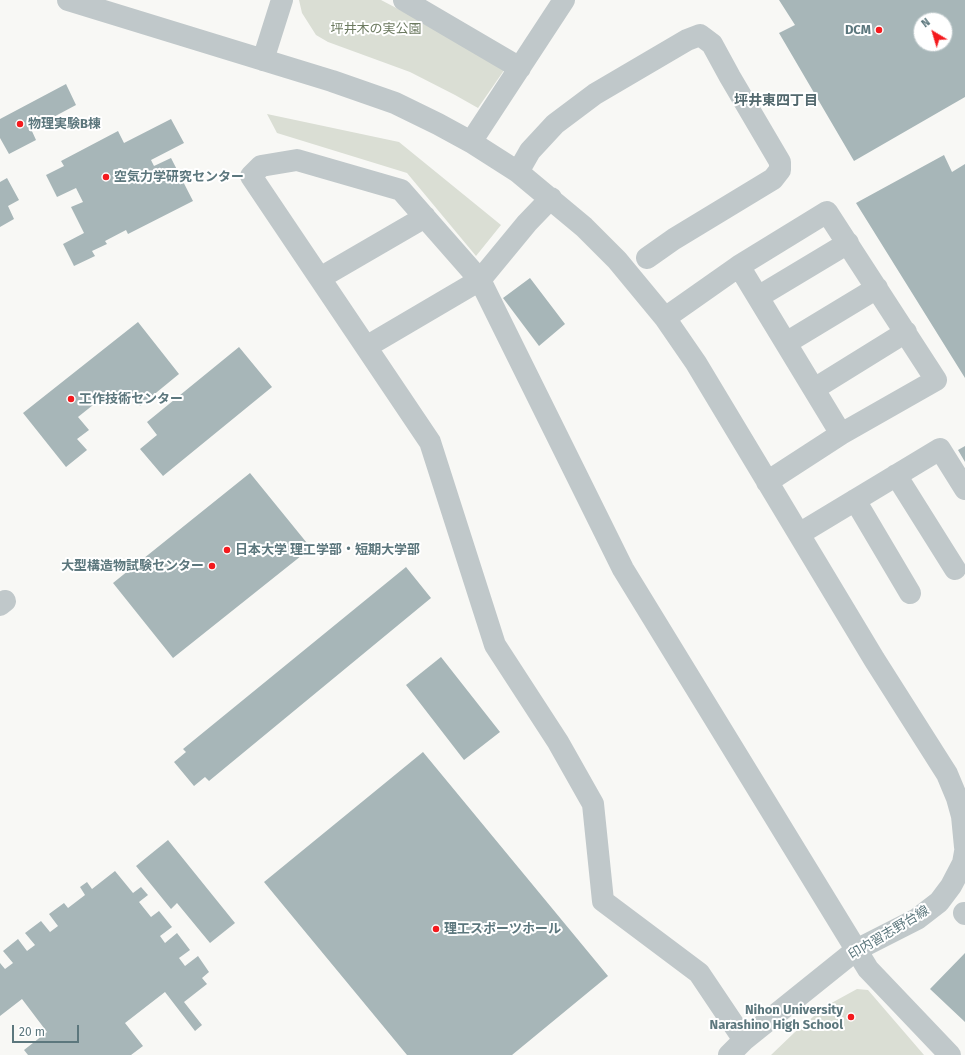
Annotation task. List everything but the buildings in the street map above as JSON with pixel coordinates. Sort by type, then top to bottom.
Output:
[{"type":"street","points":[[68,0],[263,60],[395,103],[471,142],[518,172],[584,227],[617,260],[665,318],[696,363],[874,659],[946,774],[958,798],[962,816],[965,856]]},
{"type":"street","points":[[263,60],[282,0]]},
{"type":"street","points":[[404,0],[520,68]]},
{"type":"street","points":[[471,142],[564,0]]},
{"type":"street","points":[[518,172],[530,151],[555,124],[595,94],[688,40],[700,35],[712,44],[780,162],[780,170],[773,179],[674,238],[647,258]]},
{"type":"street","points":[[736,1048],[699,973],[603,900],[593,804],[558,742],[495,645],[430,442],[251,176],[261,166],[297,160],[401,190],[480,280],[623,569],[868,969],[950,1055]]},
{"type":"street","points":[[366,347],[480,280],[526,223],[551,198]]},
{"type":"street","points":[[665,318],[739,266],[827,212],[936,380],[841,434],[767,482]]},
{"type":"street","points":[[320,278],[425,218]]},
{"type":"street","points":[[758,297],[848,243]]},
{"type":"street","points":[[739,266],[841,434]]},
{"type":"street","points":[[786,343],[877,288]]},
{"type":"street","points":[[814,389],[906,332]]},
{"type":"street","points":[[799,534],[940,449],[965,489]]},
{"type":"street","points":[[896,475],[955,569]]},
{"type":"street","points":[[855,500],[910,593]]},
{"type":"street","name":"印内習志野台線","points":[[736,1048],[856,950],[917,919],[939,902],[951,886],[965,856]]},
{"type":"green space","name":"坪井木の実公園","points":[[299,0],[381,0],[507,66],[478,108],[410,72],[328,42],[316,35],[302,13]]},
{"type":"green space","points":[[267,114],[399,142],[501,225],[476,256],[407,173],[277,133]]},
{"type":"green space","name":"Nihon University Narashino High School","points":[[857,989],[868,990],[924,1055],[771,1055],[795,1032],[826,1006]]},
{"type":"place","name":"DCM","points":[[879,30]]},
{"type":"place","name":"物理実験B棟","points":[[20,124]]},
{"type":"place","name":"空気力学研究センター","points":[[106,177]]},
{"type":"place","name":"工作技術センター","points":[[71,399]]},
{"type":"place","name":"日本大学 理工学部・短期大学部","points":[[227,550]]},
{"type":"place","name":"大型構造物試験センター","points":[[212,566]]},
{"type":"place","name":"理工スポーツホール","points":[[436,929]]},
{"type":"place","name":"Nihon University Narashino High School","points":[[851,1017]]},
{"type":"district","name":"坪井東四丁目","points":[[776,101]]}]
